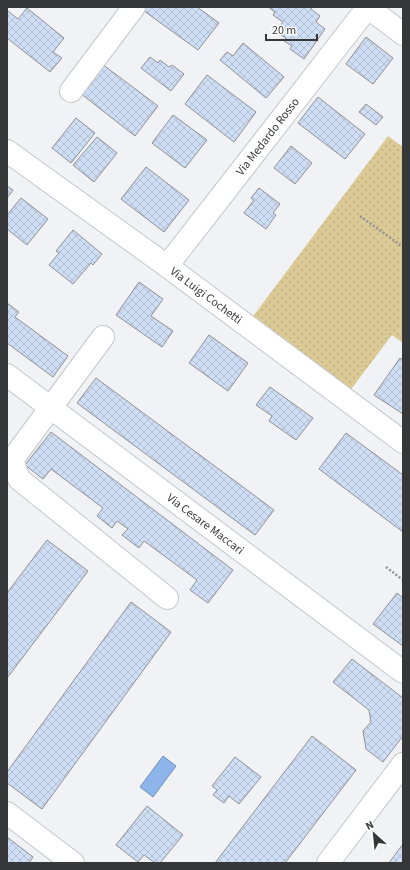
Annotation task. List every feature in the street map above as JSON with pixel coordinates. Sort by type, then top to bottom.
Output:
[{"type":"street","points":[[71,91],[134,7]]},
{"type":"street","points":[[367,7],[403,34]]},
{"type":"street","name":"Via Medardo Rosso","points":[[167,266],[367,7]]},
{"type":"street","name":"Via Luigi Cochetti","points":[[7,151],[167,266],[403,442]]},
{"type":"street","points":[[103,336],[12,460],[19,479],[167,598]]},
{"type":"street","name":"Via Cesare Maccari","points":[[7,375],[403,672]]},
{"type":"street","points":[[328,863],[403,764]]},
{"type":"street","points":[[7,813],[73,863]]},
{"type":"path","points":[[360,216],[403,247]]},
{"type":"path","points":[[386,567],[403,580]]},
{"type":"shaded area","points":[[388,136],[403,147],[403,343],[392,335],[349,392],[251,319]]},
{"type":"water","points":[[163,756],[176,766],[153,797],[140,787]]},
{"type":"building","points":[[197,7],[219,23],[198,50],[140,8]]},
{"type":"building","points":[[268,7],[312,7],[311,9],[320,16],[316,22],[325,29],[304,59],[290,49],[292,46],[284,41],[286,38],[276,32],[283,22],[273,15],[275,12]]},
{"type":"building","points":[[27,8],[64,38],[53,52],[62,58],[50,72],[7,38],[8,11],[18,19]]},
{"type":"building","points":[[366,37],[393,58],[373,84],[346,64]]},
{"type":"building","points":[[243,43],[284,77],[266,98],[220,60],[227,52],[233,56]]},
{"type":"building","points":[[150,57],[158,63],[160,60],[169,67],[172,65],[184,74],[171,91],[141,68]]},
{"type":"building","points":[[102,64],[158,106],[135,136],[80,93]]},
{"type":"building","points":[[207,75],[256,112],[234,142],[185,104]]},
{"type":"building","points":[[318,97],[365,134],[345,159],[298,123]]},
{"type":"building","points":[[366,104],[383,117],[376,125],[359,112]]},
{"type":"building","points":[[173,115],[207,140],[185,168],[152,143]]},
{"type":"building","points":[[76,118],[95,133],[71,163],[52,148]]},
{"type":"building","points":[[97,137],[117,153],[94,182],[73,165]]},
{"type":"building","points":[[291,146],[312,163],[295,184],[274,168]]},
{"type":"building","points":[[146,167],[189,200],[164,232],[121,199]]},
{"type":"building","points":[[7,186],[13,190],[7,198]]},
{"type":"building","points":[[259,188],[280,204],[273,213],[276,215],[266,229],[244,213],[254,200],[251,198]]},
{"type":"building","points":[[21,198],[48,219],[27,245],[7,229],[7,215]]},
{"type":"building","points":[[73,230],[102,254],[93,265],[91,263],[73,284],[49,265],[59,253],[56,251]]},
{"type":"building","points":[[139,282],[163,299],[151,316],[173,331],[162,347],[116,315]]},
{"type":"building","points":[[7,303],[19,312],[15,317],[68,356],[53,377],[7,343]]},
{"type":"building","points":[[209,335],[248,363],[228,391],[189,363]]},
{"type":"building","points":[[400,358],[403,360],[403,414],[374,395]]},
{"type":"building","points":[[96,378],[274,510],[255,535],[77,403]]},
{"type":"building","points":[[270,387],[313,418],[296,440],[269,421],[272,416],[256,405]]},
{"type":"building","points":[[51,432],[233,570],[208,603],[190,590],[197,580],[144,541],[139,548],[122,535],[128,529],[117,521],[112,528],[97,516],[103,508],[51,469],[43,479],[25,465]]},
{"type":"building","points":[[346,433],[403,475],[403,532],[319,469]]},
{"type":"building","points":[[47,540],[88,571],[7,678],[7,593]]},
{"type":"building","points":[[397,593],[403,598],[403,646],[373,624]]},
{"type":"building","points":[[131,602],[171,632],[42,809],[7,783],[7,772]]},
{"type":"building","points":[[352,659],[403,698],[403,736],[383,762],[366,749],[363,731],[371,722],[369,710],[333,682]]},
{"type":"building","points":[[312,736],[356,770],[285,863],[215,863]]},
{"type":"building","points":[[235,757],[261,777],[239,804],[229,796],[224,803],[213,795],[217,790],[212,786]]},
{"type":"building","points":[[147,806],[183,835],[160,863],[155,863],[144,855],[138,862],[116,845]]},
{"type":"building","points":[[7,837],[33,857],[29,863],[7,863]]},
{"type":"building","points":[[403,844],[403,863],[389,863]]}]
